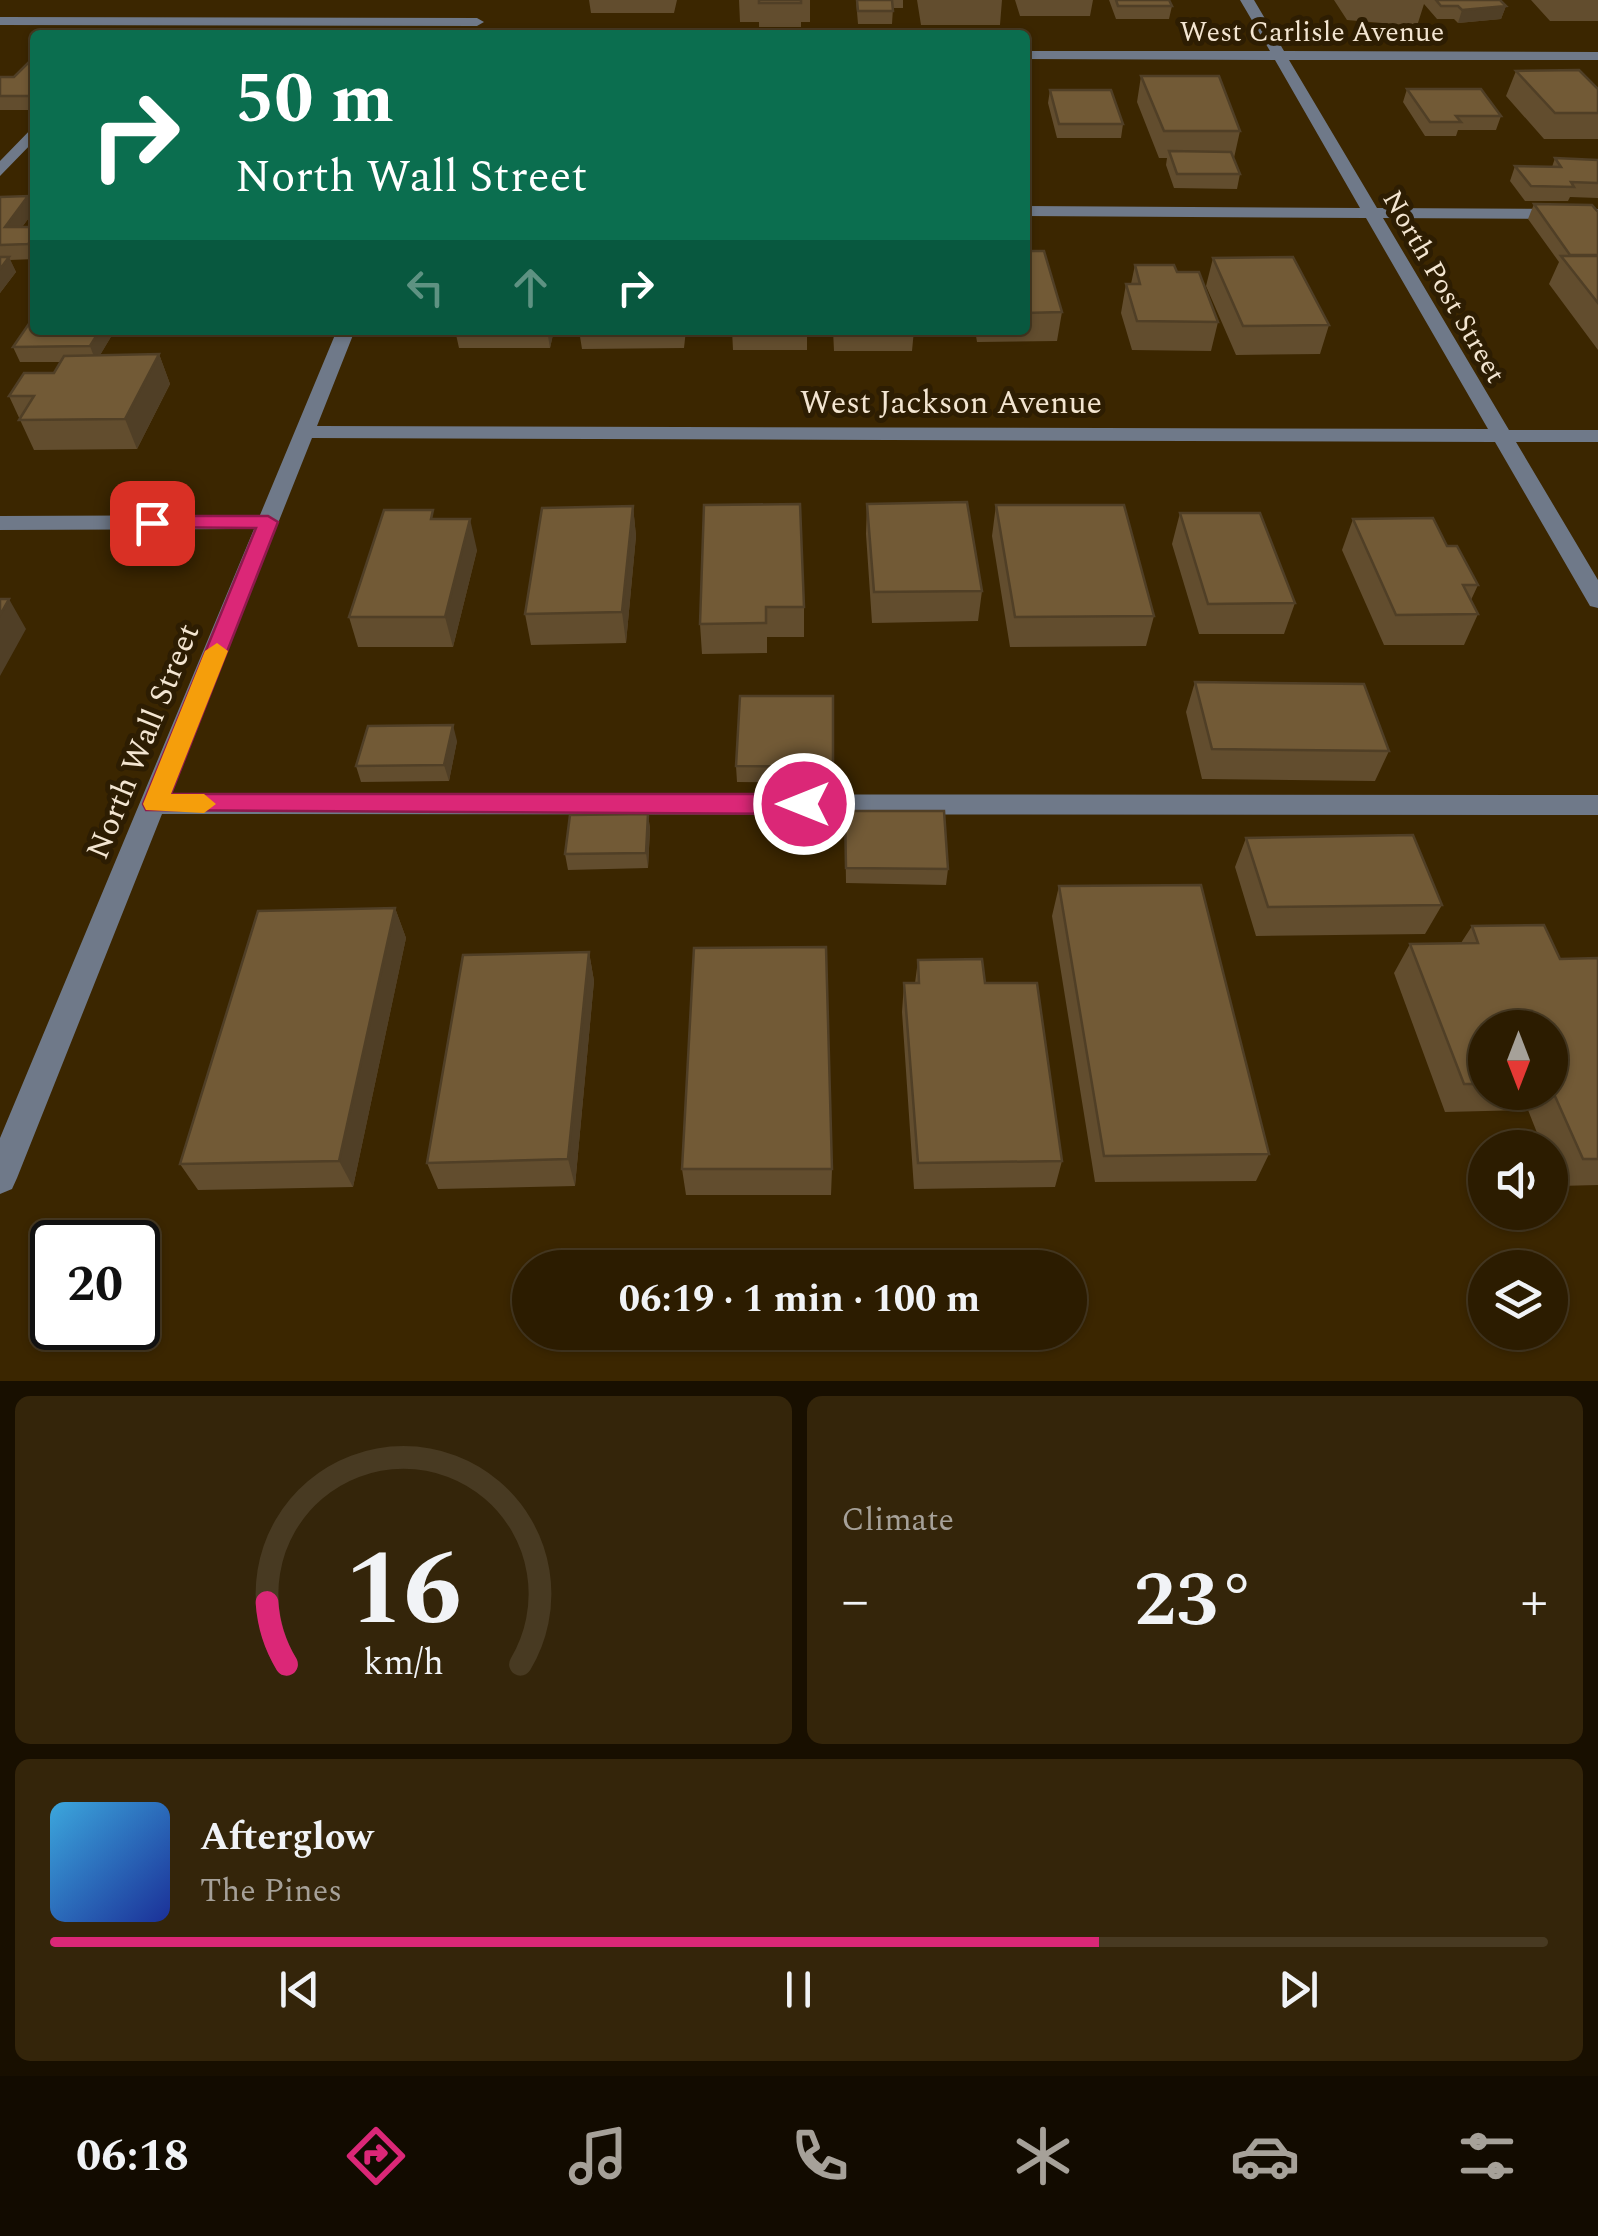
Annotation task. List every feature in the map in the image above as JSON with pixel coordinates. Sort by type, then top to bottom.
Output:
[{"type":"street","name":"North Post Street","points":[[1247,0],[1598,600]]},
{"type":"street","points":[[0,21],[477,22]]},
{"type":"street","points":[[121,30],[128,22]]},
{"type":"street","name":"West Carlisle Avenue","points":[[1030,55],[1598,56]]},
{"type":"street","points":[[0,171],[30,136]]},
{"type":"street","points":[[1030,211],[1598,214]]},
{"type":"street","name":"North Wall Street","points":[[0,1178],[344,335]]},
{"type":"street","name":"West Jackson Avenue","points":[[304,432],[1598,436]]},
{"type":"street","points":[[0,523],[268,522]]},
{"type":"street","points":[[155,804],[1598,805]]},
{"type":"building","points":[[801,0],[801,3],[759,3]]},
{"type":"building","points":[[857,0],[892,0],[893,11],[858,11]]},
{"type":"building","points":[[1116,0],[1169,0],[1172,6],[1118,6]]},
{"type":"building","points":[[1436,0],[1500,0],[1506,6],[1462,10],[1458,6],[1441,6]]},
{"type":"building","points":[[30,61],[30,96],[0,96],[0,77],[14,77]]},
{"type":"building","points":[[1579,70],[1598,89],[1598,113],[1555,113],[1516,71]]},
{"type":"building","points":[[1141,76],[1219,76],[1240,131],[1164,131]]},
{"type":"building","points":[[1407,89],[1481,89],[1501,116],[1456,116],[1461,122],[1430,122]]},
{"type":"building","points":[[1050,90],[1111,90],[1123,124],[1059,124]]},
{"type":"building","points":[[1169,151],[1231,152],[1240,174],[1177,174]]},
{"type":"building","points":[[1555,158],[1598,160],[1598,183],[1531,186],[1515,166],[1561,167]]},
{"type":"building","points":[[28,196],[5,227],[30,227],[28,244],[0,245],[0,197]]},
{"type":"building","points":[[1534,204],[1592,205],[1598,212],[1598,255],[1570,255]]},
{"type":"building","points":[[1030,251],[1044,251],[1062,312],[1030,313]]},
{"type":"building","points":[[1561,256],[1598,256],[1598,303]]},
{"type":"building","points":[[1293,257],[1329,325],[1243,326],[1213,258]]},
{"type":"building","points":[[1135,265],[1174,265],[1177,272],[1199,272],[1218,322],[1137,321],[1126,284],[1140,284]]},
{"type":"building","points":[[30,322],[30,335],[97,335],[90,346],[13,347]]},
{"type":"building","points":[[159,354],[125,419],[19,420],[34,396],[9,396],[24,373],[54,373],[64,356]]},
{"type":"building","points":[[967,502],[982,591],[874,592],[867,504]]},
{"type":"building","points":[[800,504],[804,607],[766,607],[766,623],[700,624],[704,505]]},
{"type":"building","points":[[996,505],[1124,505],[1154,616],[1015,617]]},
{"type":"building","points":[[633,506],[622,612],[525,614],[542,508]]},
{"type":"building","points":[[384,510],[433,510],[431,519],[470,519],[445,617],[349,617]]},
{"type":"building","points":[[1180,513],[1260,513],[1295,603],[1208,604]]},
{"type":"building","points":[[1433,518],[1447,546],[1457,546],[1478,585],[1463,585],[1478,614],[1396,615],[1353,519]]},
{"type":"building","points":[[0,599],[9,599],[0,615]]},
{"type":"building","points":[[1195,682],[1364,684],[1389,751],[1212,749]]},
{"type":"building","points":[[740,696],[833,696],[833,767],[736,766]]},
{"type":"building","points":[[453,725],[444,765],[356,766],[368,726]]},
{"type":"building","points":[[845,811],[944,811],[948,869],[846,868]]},
{"type":"building","points":[[648,814],[646,853],[565,854],[570,815]]},
{"type":"building","points":[[1413,835],[1442,905],[1268,907],[1246,838]]},
{"type":"building","points":[[1201,885],[1269,1154],[1104,1156],[1059,886]]},
{"type":"building","points":[[395,908],[339,1161],[180,1164],[258,911]]},
{"type":"building","points":[[1544,925],[1560,959],[1598,958],[1598,1159],[1583,1159],[1561,1110],[1568,1110],[1568,1010],[1468,1010],[1468,1084],[1464,1084],[1410,944],[1478,943],[1472,926]]},
{"type":"building","points":[[826,947],[832,1169],[682,1169],[694,948]]},
{"type":"building","points":[[589,952],[568,1159],[427,1163],[463,955]]},
{"type":"building","points":[[982,959],[985,983],[1037,983],[1062,1161],[918,1163],[904,983],[919,983],[918,960]]},
{"type":"slow traffic","points":[[204,804],[155,804],[217,651]]},
{"type":"route","points":[[152,523],[268,522],[155,804],[804,804]]}]
